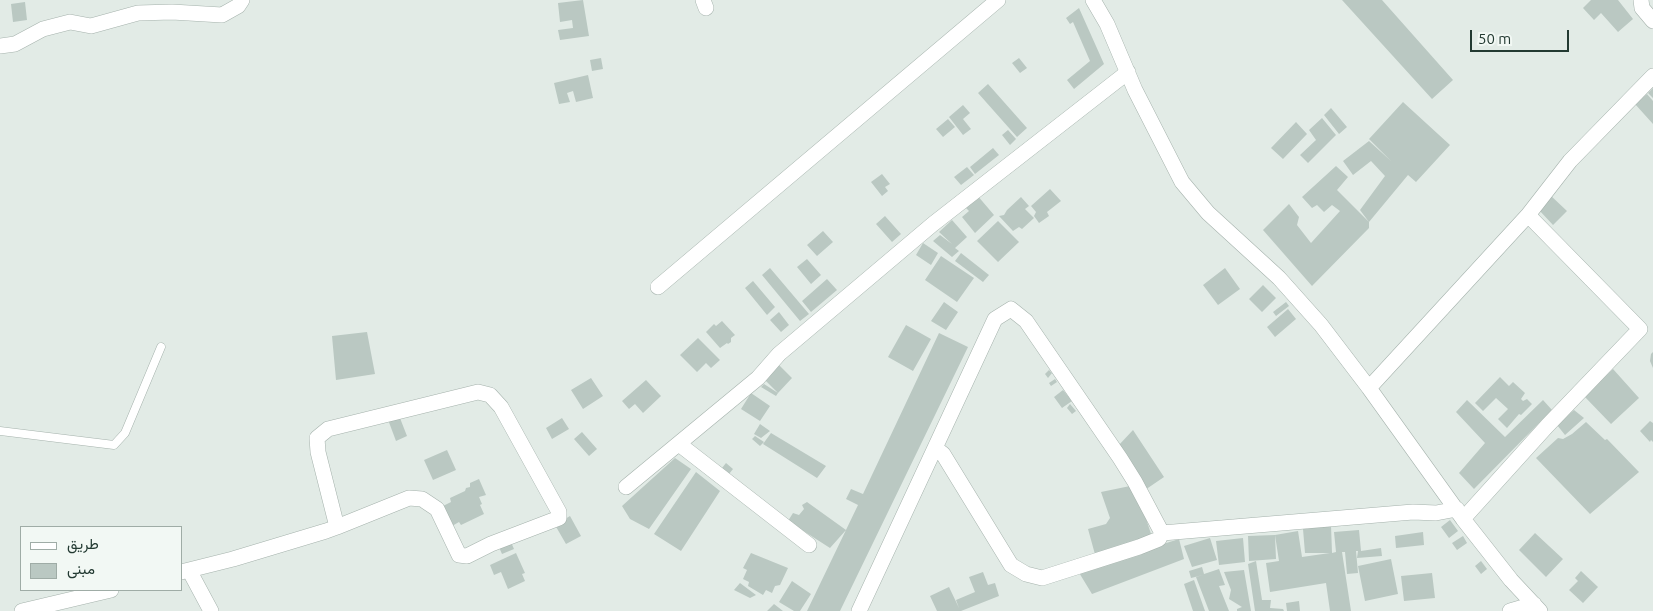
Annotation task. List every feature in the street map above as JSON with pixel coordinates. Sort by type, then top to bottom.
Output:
[{"type":"street","points":[[0,46],[15,44],[43,29],[70,22],[92,26],[138,12],[222,15],[238,6],[242,0]]},
{"type":"street","points":[[658,287],[998,0]]},
{"type":"street","points":[[1093,0],[1107,24],[1128,72],[1182,182],[1208,213],[1242,242],[1279,278],[1321,324],[1460,514],[1511,580],[1537,608]]},
{"type":"street","points":[[1641,0],[1642,8],[1653,22]]},
{"type":"street","points":[[626,487],[758,378],[779,354],[932,224],[1128,72]]},
{"type":"street","points":[[1369,388],[1528,215],[1570,160],[1653,76]]},
{"type":"street","points":[[1162,533],[1404,513],[1460,514],[1640,329],[1528,215]]},
{"type":"street","points":[[859,611],[995,319],[1011,309],[1026,321],[1120,458],[1136,482],[1162,533]]},
{"type":"street","points":[[211,611],[185,571],[233,559],[338,526],[409,498],[422,499],[437,509],[459,555],[467,556],[491,544],[560,518],[559,512],[501,408],[490,395],[478,392],[328,429],[318,438],[318,452],[338,526]]},
{"type":"street","points":[[679,444],[809,545]]},
{"type":"street","points":[[935,448],[943,454],[1011,565],[1026,574],[1042,578],[1139,548],[1159,540],[1162,533]]},
{"type":"street","points":[[22,611],[107,591]]},
{"type":"street","points":[[1510,611],[1537,608]]},
{"type":"lane","points":[[0,431],[114,445],[125,433],[161,347]]},
{"type":"building","points":[[583,0],[589,36],[560,40],[558,30],[573,28],[572,20],[560,22],[558,3]]},
{"type":"building","points":[[1342,0],[1382,0],[1453,80],[1432,99]]},
{"type":"building","points":[[1591,0],[1618,0],[1633,19],[1618,32],[1601,13],[1594,20],[1583,8]]},
{"type":"building","points":[[25,2],[27,20],[13,22],[11,4]]},
{"type":"building","points":[[1079,8],[1104,64],[1074,89],[1067,80],[1090,61],[1073,22],[1070,24],[1066,18]]},
{"type":"building","points":[[601,58],[603,69],[592,71],[590,60]]},
{"type":"building","points":[[1019,58],[1027,68],[1020,73],[1012,63]]},
{"type":"building","points":[[588,75],[593,98],[576,102],[573,91],[567,93],[570,102],[559,104],[554,83]]},
{"type":"building","points":[[988,84],[1027,128],[1017,137],[978,93]]},
{"type":"building","points":[[1653,88],[1653,98],[1648,93]]},
{"type":"building","points":[[1647,94],[1653,101],[1653,124],[1635,104]]},
{"type":"building","points":[[1403,102],[1450,145],[1416,182],[1408,175],[1369,222],[1360,210],[1385,176],[1371,161],[1353,175],[1343,161],[1369,141],[1391,161],[1369,139]]},
{"type":"building","points":[[963,105],[970,113],[963,119],[971,129],[963,135],[949,117]]},
{"type":"building","points":[[1331,108],[1347,127],[1339,134],[1324,115]]},
{"type":"building","points":[[1322,118],[1336,135],[1308,163],[1300,155],[1316,140],[1309,130]]},
{"type":"building","points":[[948,119],[955,127],[943,137],[936,129]]},
{"type":"building","points":[[1296,122],[1307,134],[1283,159],[1271,148]]},
{"type":"building","points":[[1008,130],[1016,139],[1010,145],[1002,135]]},
{"type":"building","points":[[993,148],[999,155],[975,174],[970,167]]},
{"type":"building","points":[[1336,166],[1348,177],[1337,190],[1369,222],[1369,228],[1312,286],[1263,230],[1289,204],[1299,217],[1297,225],[1311,243],[1340,211],[1332,205],[1324,212],[1317,205],[1312,208],[1302,197]]},
{"type":"building","points":[[967,167],[974,175],[961,185],[954,177]]},
{"type":"building","points":[[882,174],[890,184],[885,187],[888,191],[882,196],[871,182]]},
{"type":"building","points":[[1050,189],[1061,201],[1047,212],[1049,216],[1039,223],[1034,216],[1036,212],[1031,206]]},
{"type":"building","points":[[1549,194],[1567,211],[1553,225],[1539,210]]},
{"type":"building","points":[[977,195],[994,215],[975,233],[962,217],[969,211],[965,207]]},
{"type":"building","points":[[1021,197],[1029,206],[1025,209],[1034,218],[1022,229],[1019,227],[1013,231],[999,216],[1004,215]]},
{"type":"building","points":[[885,216],[901,234],[892,242],[876,224]]},
{"type":"building","points":[[952,220],[967,237],[955,248],[959,251],[952,257],[933,241],[940,235],[952,244],[939,232]]},
{"type":"building","points":[[998,221],[1019,242],[998,262],[977,241]]},
{"type":"building","points":[[823,231],[833,242],[817,256],[807,245]]},
{"type":"building","points":[[923,243],[938,253],[931,265],[916,255]]},
{"type":"building","points":[[961,253],[989,275],[983,282],[955,261]]},
{"type":"building","points":[[941,256],[974,278],[957,302],[925,280]]},
{"type":"building","points":[[807,259],[821,275],[811,284],[797,267]]},
{"type":"building","points":[[770,268],[809,314],[800,321],[762,275]]},
{"type":"building","points":[[1225,268],[1240,289],[1218,305],[1203,285]]},
{"type":"building","points":[[827,279],[837,290],[811,312],[802,301]]},
{"type":"building","points":[[753,281],[775,307],[767,315],[745,288]]},
{"type":"building","points":[[1263,285],[1276,298],[1262,312],[1249,299]]},
{"type":"building","points":[[944,302],[958,312],[946,330],[931,321]]},
{"type":"building","points":[[1286,302],[1289,306],[1276,316],[1273,312]]},
{"type":"building","points":[[1288,309],[1296,319],[1275,337],[1267,327]]},
{"type":"building","points":[[779,312],[789,325],[781,332],[770,320]]},
{"type":"building","points":[[722,321],[735,335],[731,338],[731,342],[720,348],[706,332],[714,324],[716,326]]},
{"type":"building","points":[[906,325],[931,339],[913,371],[888,357]]},
{"type":"building","points":[[367,332],[375,374],[336,380],[332,336]]},
{"type":"building","points":[[939,333],[968,347],[840,611],[807,611],[858,505],[846,499],[851,489],[863,494]]},
{"type":"building","points":[[698,338],[720,360],[711,368],[706,363],[697,372],[680,355]]},
{"type":"building","points":[[1653,352],[1653,368],[1650,361]]},
{"type":"building","points":[[778,364],[792,378],[778,393],[764,379]]},
{"type":"building","points":[[1613,369],[1639,398],[1611,424],[1584,396]]},
{"type":"building","points":[[1049,370],[1052,373],[1048,378],[1045,374]]},
{"type":"building","points":[[1500,377],[1509,386],[1513,382],[1525,393],[1521,399],[1523,401],[1527,399],[1532,404],[1521,415],[1519,414],[1507,428],[1498,419],[1508,409],[1496,398],[1483,411],[1475,403]]},
{"type":"building","points":[[591,378],[603,396],[583,409],[571,390]]},
{"type":"building","points":[[1055,379],[1057,382],[1051,386],[1049,383]]},
{"type":"building","points":[[646,380],[661,396],[643,413],[635,404],[629,409],[622,401]]},
{"type":"building","points":[[764,384],[778,393],[776,396],[761,387]]},
{"type":"building","points":[[1063,390],[1072,401],[1062,408],[1054,397]]},
{"type":"building","points":[[751,393],[770,406],[760,421],[741,409]]},
{"type":"building","points":[[1467,400],[1505,437],[1543,400],[1552,410],[1474,489],[1459,473],[1485,443],[1456,412]]},
{"type":"building","points":[[1070,404],[1076,411],[1072,414],[1067,408]]},
{"type":"building","points":[[1574,410],[1584,418],[1565,435],[1557,425]]},
{"type":"building","points":[[398,413],[407,436],[396,441],[387,417]]},
{"type":"building","points":[[562,418],[569,429],[552,439],[546,428]]},
{"type":"building","points":[[1650,421],[1653,423],[1653,442],[1651,440],[1650,442],[1640,431]]},
{"type":"building","points":[[1586,422],[1605,440],[1607,439],[1639,472],[1590,514],[1536,458],[1558,438],[1563,439],[1572,434]]},
{"type":"building","points":[[760,424],[770,431],[761,438],[754,434]]},
{"type":"building","points":[[1133,430],[1164,477],[1142,492],[1118,446]]},
{"type":"building","points":[[582,432],[597,449],[589,456],[574,439]]},
{"type":"building","points":[[771,433],[826,466],[817,478],[763,444]]},
{"type":"building","points":[[755,436],[764,442],[760,446],[752,439]]},
{"type":"building","points":[[447,450],[456,470],[433,480],[424,460]]},
{"type":"building","points":[[675,458],[691,469],[649,529],[630,519],[622,506]]},
{"type":"building","points":[[726,463],[733,469],[729,474],[722,468]]},
{"type":"building","points":[[696,472],[720,491],[681,551],[654,534]]},
{"type":"building","points":[[479,479],[486,495],[479,497],[484,514],[461,525],[459,522],[452,526],[443,506],[451,502],[450,498],[470,487],[470,483]]},
{"type":"building","points":[[1135,485],[1153,540],[1096,558],[1088,529],[1106,524],[1110,518],[1101,492]]},
{"type":"building","points":[[807,502],[846,530],[830,548],[788,521],[793,513],[799,515],[804,509],[802,505]]},
{"type":"building","points":[[570,516],[581,536],[566,544],[555,525]]},
{"type":"building","points":[[1450,520],[1458,531],[1449,538],[1441,527]]},
{"type":"building","points":[[1331,525],[1332,553],[1336,552],[1334,532],[1359,530],[1361,551],[1381,548],[1382,556],[1357,558],[1358,551],[1356,551],[1358,573],[1347,574],[1345,552],[1342,552],[1351,611],[1330,611],[1326,583],[1270,592],[1266,563],[1279,561],[1275,535],[1298,531],[1302,557],[1330,553],[1305,553],[1303,529]]},
{"type":"building","points":[[1423,532],[1424,545],[1396,548],[1395,536]]},
{"type":"building","points":[[1535,533],[1563,559],[1546,577],[1519,550]]},
{"type":"building","points":[[1275,535],[1276,559],[1249,561],[1248,536]]},
{"type":"building","points":[[1463,536],[1467,543],[1457,550],[1452,543]]},
{"type":"building","points":[[1210,538],[1217,560],[1192,567],[1184,546]]},
{"type":"building","points":[[1243,538],[1245,562],[1219,565],[1216,541]]},
{"type":"building","points":[[1179,539],[1184,559],[1092,594],[1078,571]]},
{"type":"building","points":[[510,540],[514,549],[502,554],[498,545]]},
{"type":"building","points":[[516,553],[525,573],[522,574],[525,581],[508,589],[501,572],[494,575],[490,565]]},
{"type":"building","points":[[751,553],[788,568],[780,585],[775,586],[772,593],[766,590],[763,595],[748,586],[749,582],[743,579],[747,570],[743,568]]},
{"type":"building","points":[[1391,559],[1398,594],[1365,601],[1358,566]]},
{"type":"building","points":[[1256,561],[1262,600],[1271,600],[1270,608],[1283,609],[1284,611],[1255,611],[1248,564]]},
{"type":"building","points":[[1481,561],[1487,569],[1481,574],[1475,566]]},
{"type":"building","points":[[1202,567],[1204,574],[1219,569],[1225,585],[1219,586],[1229,611],[1209,611],[1196,577],[1203,575],[1191,578],[1189,571]]},
{"type":"building","points":[[1244,570],[1251,611],[1237,611],[1237,609],[1242,607],[1229,599],[1231,590],[1224,572]]},
{"type":"building","points":[[1581,571],[1598,587],[1583,603],[1569,590],[1578,581],[1575,578]]},
{"type":"building","points":[[983,572],[988,585],[995,583],[999,596],[961,611],[937,611],[930,596],[949,587],[959,608],[956,600],[975,592],[969,577]]},
{"type":"building","points":[[1432,573],[1435,598],[1404,601],[1401,576]]},
{"type":"building","points":[[1194,580],[1205,611],[1193,611],[1184,584]]},
{"type":"building","points":[[792,581],[811,594],[800,611],[794,611],[779,602]]},
{"type":"building","points":[[740,583],[756,595],[750,598],[734,590]]},
{"type":"building","points":[[1299,601],[1300,611],[1287,611],[1286,603]]},
{"type":"building","points":[[774,604],[783,611],[767,611]]}]
